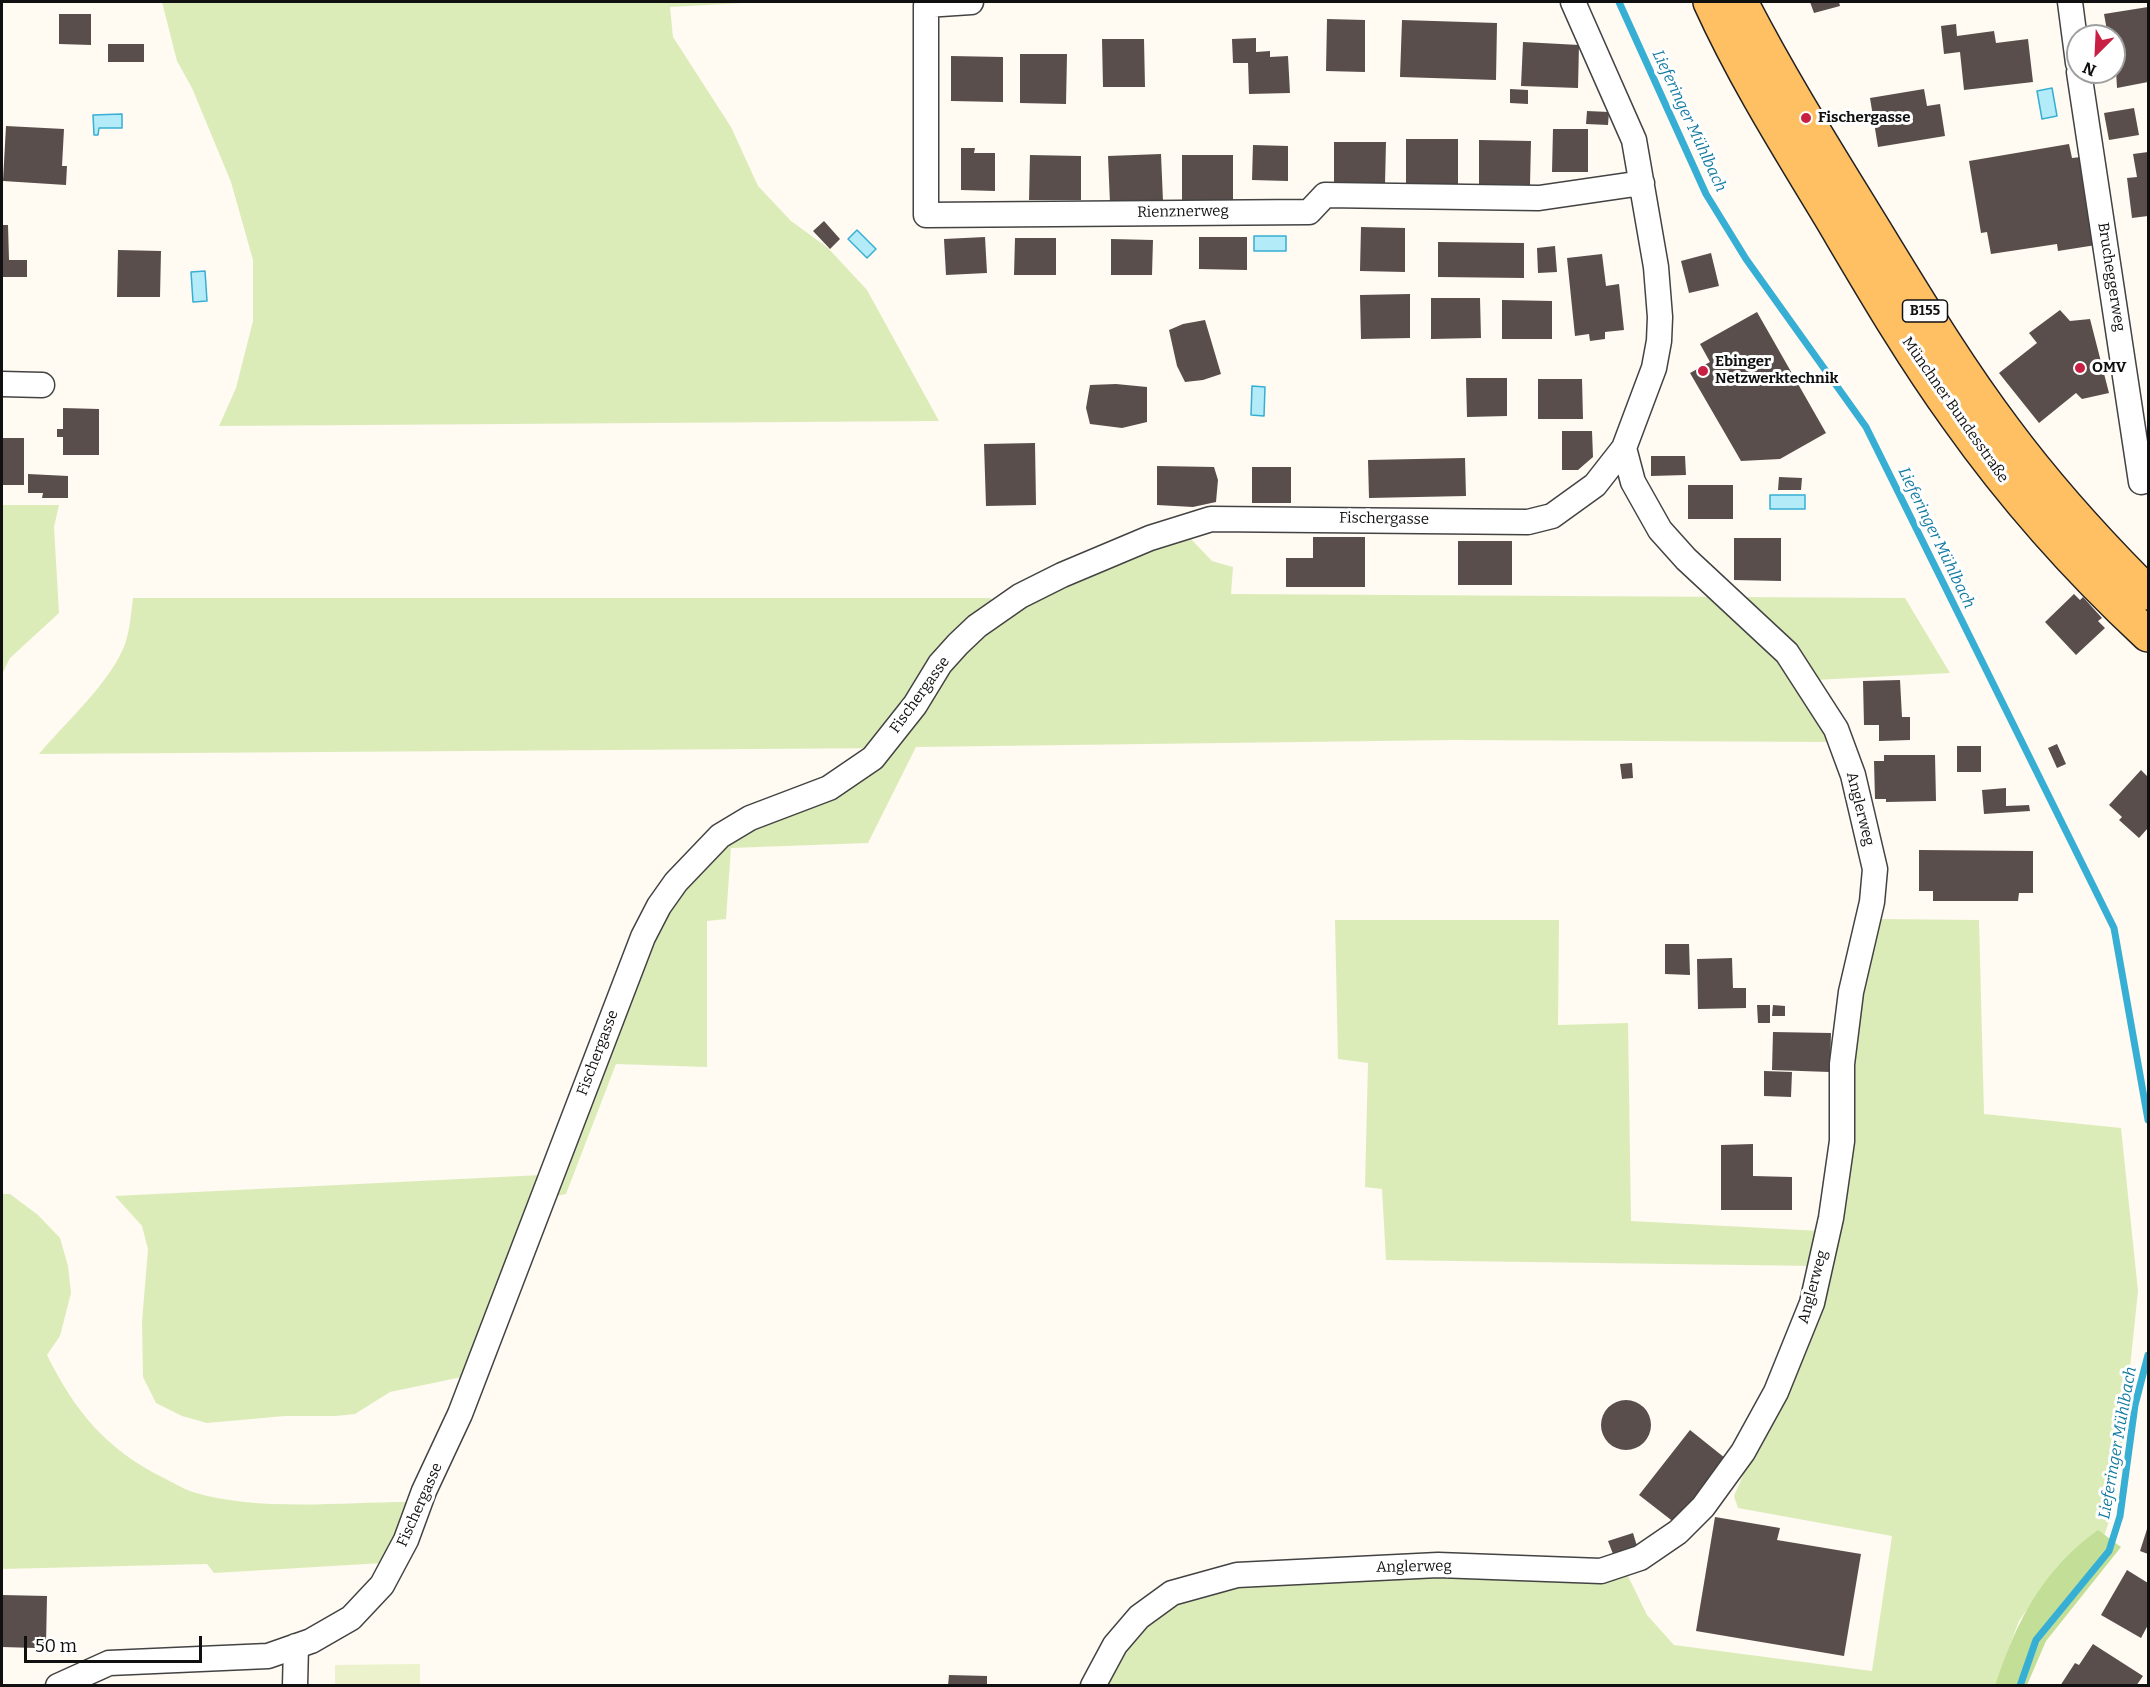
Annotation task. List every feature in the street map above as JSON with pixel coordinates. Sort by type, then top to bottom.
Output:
[{"type":"main road","name":"Münchner Bundesstraße","points":[[1710,2],[1759,98],[1887,312],[1957,418],[2011,489],[2065,551],[2148,635]]},
{"type":"main road","name":"Münchner Bundesstraße","points":[[1741,2],[1812,128],[1965,372],[2044,479],[2148,593]]},
{"type":"street","name":"Rienznerweg","points":[[971,2],[926,5],[926,215],[1309,212],[1325,195],[1539,198],[1642,183]]},
{"type":"street","name":"Fischergasse","points":[[58,1686],[109,1663],[268,1656],[311,1641],[351,1618],[382,1585],[406,1540],[424,1491],[460,1414],[643,937],[659,906],[676,882],[720,836],[750,818],[829,788],[873,758],[915,705],[940,664],[971,632],[1020,596],[1085,565],[1150,538],[1211,519],[1528,522],[1552,516],[1595,485],[1624,448],[1654,369],[1660,317],[1656,267],[1634,140],[1573,2]]},
{"type":"street","points":[[2070,2],[2073,24]]},
{"type":"street","name":"Brucheggerweg","points":[[2081,84],[2145,481]]},
{"type":"street","points":[[2,384],[42,385]]},
{"type":"street","name":"Anglerweg","points":[[1093,1686],[1114,1645],[1139,1617],[1172,1593],[1237,1575],[1438,1565],[1571,1572],[1601,1571],[1640,1558],[1678,1532],[1703,1507],[1743,1452],[1776,1392],[1812,1303],[1831,1218],[1842,1141],[1842,1064],[1851,992],[1872,902],[1875,868],[1853,776],[1836,729],[1787,653],[1686,559],[1660,530],[1633,482],[1624,448]]},
{"type":"street","points":[[295,1686],[296,1646]]},
{"type":"green space","points":[[162,2],[762,2],[670,7],[673,37],[731,127],[758,186],[791,221],[828,248],[867,290],[939,421],[219,426],[236,388],[253,321],[253,260],[231,182],[192,88],[177,61]]},
{"type":"green space","points":[[2,505],[59,505],[54,527],[59,613],[10,658],[2,674]]},
{"type":"green space","points":[[1190,538],[1212,561],[1233,567],[1231,594],[1905,598],[1950,673],[1815,680],[1831,742],[1455,740],[916,747],[868,843],[731,848],[726,919],[707,921],[707,1067],[616,1064],[566,1194],[552,1197],[658,925],[681,893],[730,841],[874,769],[897,748],[39,754],[110,673],[125,644],[133,598],[990,598],[1009,612],[1127,554]]},
{"type":"green space","points":[[1878,919],[1979,920],[1984,1114],[2121,1128],[2138,1291],[2116,1501],[2104,1536],[2098,1531],[2056,1568],[2019,1621],[1995,1685],[1100,1686],[1108,1667],[1173,1598],[1264,1578],[1626,1572],[1647,1615],[1674,1645],[1872,1671],[1892,1536],[1738,1508],[1734,1496],[1751,1457],[1815,1266],[1386,1260],[1382,1189],[1365,1187],[1368,1063],[1338,1059],[1335,920],[1559,920],[1558,1025],[1628,1023],[1631,1221],[1821,1231],[1855,1044],[1862,977]]},
{"type":"green space","points":[[541,1175],[462,1377],[390,1392],[355,1414],[336,1416],[285,1416],[207,1423],[182,1416],[156,1403],[143,1377],[142,1322],[148,1249],[142,1226],[115,1196]]},
{"type":"green space","points":[[2,1194],[10,1194],[38,1215],[60,1238],[68,1266],[71,1293],[60,1336],[47,1355],[81,1412],[109,1442],[144,1467],[178,1486],[218,1498],[272,1504],[409,1502],[383,1563],[214,1573],[207,1564],[2,1569]]},
{"type":"green space","points":[[2098,1530],[2121,1547],[2046,1641],[2027,1685],[1995,1685],[2012,1640],[2033,1599],[2061,1563]]},
{"type":"green space","points":[[420,1664],[420,1685],[335,1685],[335,1665]]},
{"type":"water","points":[[2052,88],[2057,116],[2042,119],[2037,91]]},
{"type":"water","points":[[122,114],[122,128],[99,128],[98,135],[94,135],[93,115]]},
{"type":"water","points":[[857,230],[876,249],[867,258],[848,239]]},
{"type":"water","points":[[1254,236],[1286,236],[1286,251],[1254,251]]},
{"type":"water","points":[[205,271],[207,301],[193,302],[191,272]]},
{"type":"water","points":[[1252,386],[1265,387],[1264,416],[1251,415]]},
{"type":"water","points":[[1770,495],[1805,495],[1805,509],[1770,509]]},
{"type":"building","points":[[1810,2],[1839,2],[1840,6],[1814,13]]},
{"type":"building","points":[[2148,7],[2148,82],[2117,88],[2117,84],[2126,84],[2126,24],[2106,24],[2104,14]]},
{"type":"building","points":[[59,14],[91,14],[91,45],[59,44]]},
{"type":"building","points":[[1327,19],[1365,20],[1365,72],[1326,71]]},
{"type":"building","points":[[1402,20],[1497,23],[1496,80],[1400,77]]},
{"type":"building","points":[[1956,24],[1957,36],[1994,31],[1996,43],[2028,39],[2033,82],[1964,90],[1960,52],[1944,54],[1941,26]]},
{"type":"building","points":[[1256,38],[1256,52],[1270,51],[1270,57],[1288,56],[1290,93],[1249,94],[1248,63],[1233,63],[1232,39]]},
{"type":"building","points":[[1102,39],[1144,39],[1145,87],[1103,87]]},
{"type":"building","points":[[1523,42],[1579,45],[1578,88],[1521,86]]},
{"type":"building","points":[[108,44],[144,44],[144,62],[108,62]]},
{"type":"building","points":[[1020,54],[1067,54],[1066,104],[1020,103]]},
{"type":"building","points":[[951,56],[1003,57],[1003,102],[951,101]]},
{"type":"building","points":[[1510,89],[1528,90],[1528,104],[1510,103]]},
{"type":"building","points":[[1924,89],[1927,106],[1940,104],[1945,136],[1878,147],[1870,98]]},
{"type":"building","points":[[2134,108],[2139,135],[2109,140],[2104,113]]},
{"type":"building","points":[[1587,111],[1609,112],[1608,125],[1586,124]]},
{"type":"building","points":[[6,126],[64,129],[62,166],[67,166],[66,185],[3,181]]},
{"type":"building","points":[[1553,129],[1588,129],[1588,172],[1552,172]]},
{"type":"building","points":[[1406,139],[1458,139],[1458,185],[1406,184]]},
{"type":"building","points":[[1479,140],[1531,141],[1530,185],[1479,184]]},
{"type":"building","points":[[1334,142],[1386,142],[1385,184],[1334,184]]},
{"type":"building","points":[[2069,144],[2072,158],[2081,157],[2096,245],[2058,251],[2057,244],[1991,254],[1987,232],[1981,233],[1969,161]]},
{"type":"building","points":[[1253,145],[1288,146],[1288,181],[1252,180]]},
{"type":"building","points":[[961,148],[975,148],[974,153],[995,153],[995,191],[961,190]]},
{"type":"building","points":[[2148,152],[2148,216],[2132,218],[2127,178],[2137,177],[2133,154]]},
{"type":"building","points":[[1161,154],[1163,201],[1110,203],[1108,156]]},
{"type":"building","points":[[1030,155],[1081,156],[1081,200],[1029,200]]},
{"type":"building","points":[[1182,155],[1233,155],[1233,201],[1182,201]]},
{"type":"building","points":[[824,221],[840,239],[830,249],[813,231]]},
{"type":"building","points":[[2,225],[8,225],[9,260],[27,260],[27,277],[2,277]]},
{"type":"building","points":[[1361,227],[1405,228],[1405,272],[1360,271]]},
{"type":"building","points":[[985,237],[987,273],[946,275],[944,239]]},
{"type":"building","points":[[1199,237],[1247,237],[1247,270],[1199,269]]},
{"type":"building","points":[[1015,238],[1056,238],[1056,275],[1014,275]]},
{"type":"building","points":[[1111,239],[1153,240],[1152,275],[1111,275]]},
{"type":"building","points":[[1438,242],[1524,243],[1524,278],[1438,277]]},
{"type":"building","points":[[1555,246],[1557,272],[1538,273],[1537,248]]},
{"type":"building","points":[[118,250],[161,251],[160,297],[117,297]]},
{"type":"building","points":[[1711,253],[1719,286],[1689,293],[1681,261]]},
{"type":"building","points":[[1602,254],[1606,286],[1619,284],[1624,330],[1605,332],[1605,339],[1590,341],[1589,334],[1575,336],[1567,258]]},
{"type":"building","points":[[1410,294],[1410,338],[1361,339],[1360,295]]},
{"type":"building","points":[[1431,298],[1480,298],[1481,338],[1431,339]]},
{"type":"building","points":[[1502,300],[1552,301],[1552,339],[1502,339]]},
{"type":"building","points":[[2060,310],[2070,321],[2090,319],[2109,393],[2082,399],[2076,393],[2039,423],[1999,373],[2037,343],[2029,333]]},
{"type":"building","points":[[1757,312],[1826,433],[1780,459],[1741,461],[1690,373],[1710,362],[1700,344]]},
{"type":"building","points":[[1205,320],[1221,374],[1203,380],[1185,382],[1177,366],[1169,330],[1183,324]]},
{"type":"building","points":[[1466,378],[1507,378],[1507,416],[1467,417]]},
{"type":"building","points":[[1538,379],[1582,379],[1583,419],[1538,419]]},
{"type":"building","points":[[1116,384],[1147,387],[1147,422],[1122,428],[1090,424],[1086,408],[1090,385]]},
{"type":"building","points":[[63,408],[99,409],[99,455],[63,455],[63,437],[57,437],[57,429],[63,429]]},
{"type":"building","points":[[1562,431],[1592,431],[1593,457],[1578,470],[1562,470]]},
{"type":"building","points":[[2,438],[24,438],[24,485],[2,485]]},
{"type":"building","points":[[1035,443],[1036,505],[986,506],[984,444]]},
{"type":"building","points":[[1651,456],[1685,456],[1686,475],[1651,476]]},
{"type":"building","points":[[1465,458],[1466,496],[1369,498],[1368,460]]},
{"type":"building","points":[[1157,466],[1214,467],[1218,480],[1216,502],[1193,507],[1157,505]]},
{"type":"building","points":[[1252,467],[1291,467],[1291,503],[1252,503]]},
{"type":"building","points":[[28,474],[68,476],[68,498],[42,498],[43,493],[28,493]]},
{"type":"building","points":[[1779,477],[1802,478],[1801,490],[1778,490]]},
{"type":"building","points":[[1688,485],[1733,485],[1733,519],[1688,519]]},
{"type":"building","points":[[1313,537],[1365,537],[1365,587],[1286,587],[1286,558],[1313,558]]},
{"type":"building","points":[[1734,538],[1781,538],[1781,581],[1734,580]]},
{"type":"building","points":[[1458,541],[1512,541],[1512,585],[1458,585]]},
{"type":"building","points":[[2074,594],[2080,600],[2083,597],[2102,618],[2098,621],[2105,628],[2076,655],[2045,622]]},
{"type":"building","points":[[1900,680],[1902,717],[1910,717],[1910,740],[1879,741],[1879,725],[1864,725],[1863,681]]},
{"type":"building","points":[[2057,744],[2066,764],[2057,768],[2048,748]]},
{"type":"building","points":[[1957,746],[1981,746],[1981,772],[1957,772]]},
{"type":"building","points":[[1884,755],[1935,755],[1936,801],[1886,802],[1886,799],[1875,799],[1874,761],[1884,761]]},
{"type":"building","points":[[1632,763],[1633,778],[1622,779],[1620,764]]},
{"type":"building","points":[[2141,770],[2148,777],[2148,828],[2139,838],[2119,820],[2122,817],[2109,805]]},
{"type":"building","points":[[2006,788],[2006,806],[2029,805],[2030,811],[1984,814],[1982,790]]},
{"type":"building","points":[[1919,850],[2033,851],[2033,893],[2019,893],[2018,901],[1933,901],[1933,891],[1919,891]]},
{"type":"building","points":[[1665,944],[1689,944],[1690,975],[1665,974]]},
{"type":"building","points":[[1732,958],[1733,988],[1746,988],[1746,1008],[1698,1009],[1697,959]]},
{"type":"building","points":[[1757,1005],[1770,1005],[1770,1023],[1758,1023]]},
{"type":"building","points":[[1773,1005],[1785,1006],[1785,1016],[1772,1016]]},
{"type":"building","points":[[1773,1032],[1831,1033],[1830,1072],[1772,1070]]},
{"type":"building","points":[[1764,1071],[1792,1072],[1791,1097],[1764,1096]]},
{"type":"building","points":[[1753,1144],[1753,1176],[1792,1177],[1792,1210],[1721,1210],[1721,1145]]},
{"type":"building","points":[[1626,1400],[1640,1404],[1647,1411],[1651,1425],[1647,1439],[1640,1446],[1626,1450],[1612,1446],[1605,1439],[1601,1425],[1605,1411],[1612,1404]]},
{"type":"building","points":[[1690,1430],[1725,1458],[1675,1523],[1639,1495]]},
{"type":"building","points":[[1715,1517],[1780,1528],[1777,1540],[1861,1554],[1844,1656],[1696,1631]]},
{"type":"building","points":[[2148,1526],[2148,1554],[2140,1551]]},
{"type":"building","points":[[1633,1533],[1637,1546],[1613,1554],[1608,1541]]},
{"type":"building","points":[[2127,1570],[2148,1583],[2148,1625],[2141,1638],[2101,1615]]},
{"type":"building","points":[[2,1595],[47,1596],[46,1645],[35,1645],[35,1648],[2,1647]]},
{"type":"building","points":[[2093,1644],[2143,1676],[2136,1686],[2060,1686],[2075,1663],[2079,1665]]},
{"type":"building","points":[[949,1675],[987,1676],[987,1686],[948,1686]]},
{"type":"waterway","name":"Lieferinger Mühlbach","points":[[1619,2],[1706,194],[1746,259],[1866,427],[2114,928],[2148,1120]]},
{"type":"waterway","name":"Lieferinger Mühlbach","points":[[2020,1686],[2036,1640],[2109,1551],[2120,1516],[2135,1405],[2148,1355]]},
{"type":"place","name":"Fischergasse","points":[[1806,118]]},
{"type":"place","name":"OMV","points":[[2080,368]]},
{"type":"place","name":"Ebinger Netzwerktechnik","points":[[1703,371]]}]
